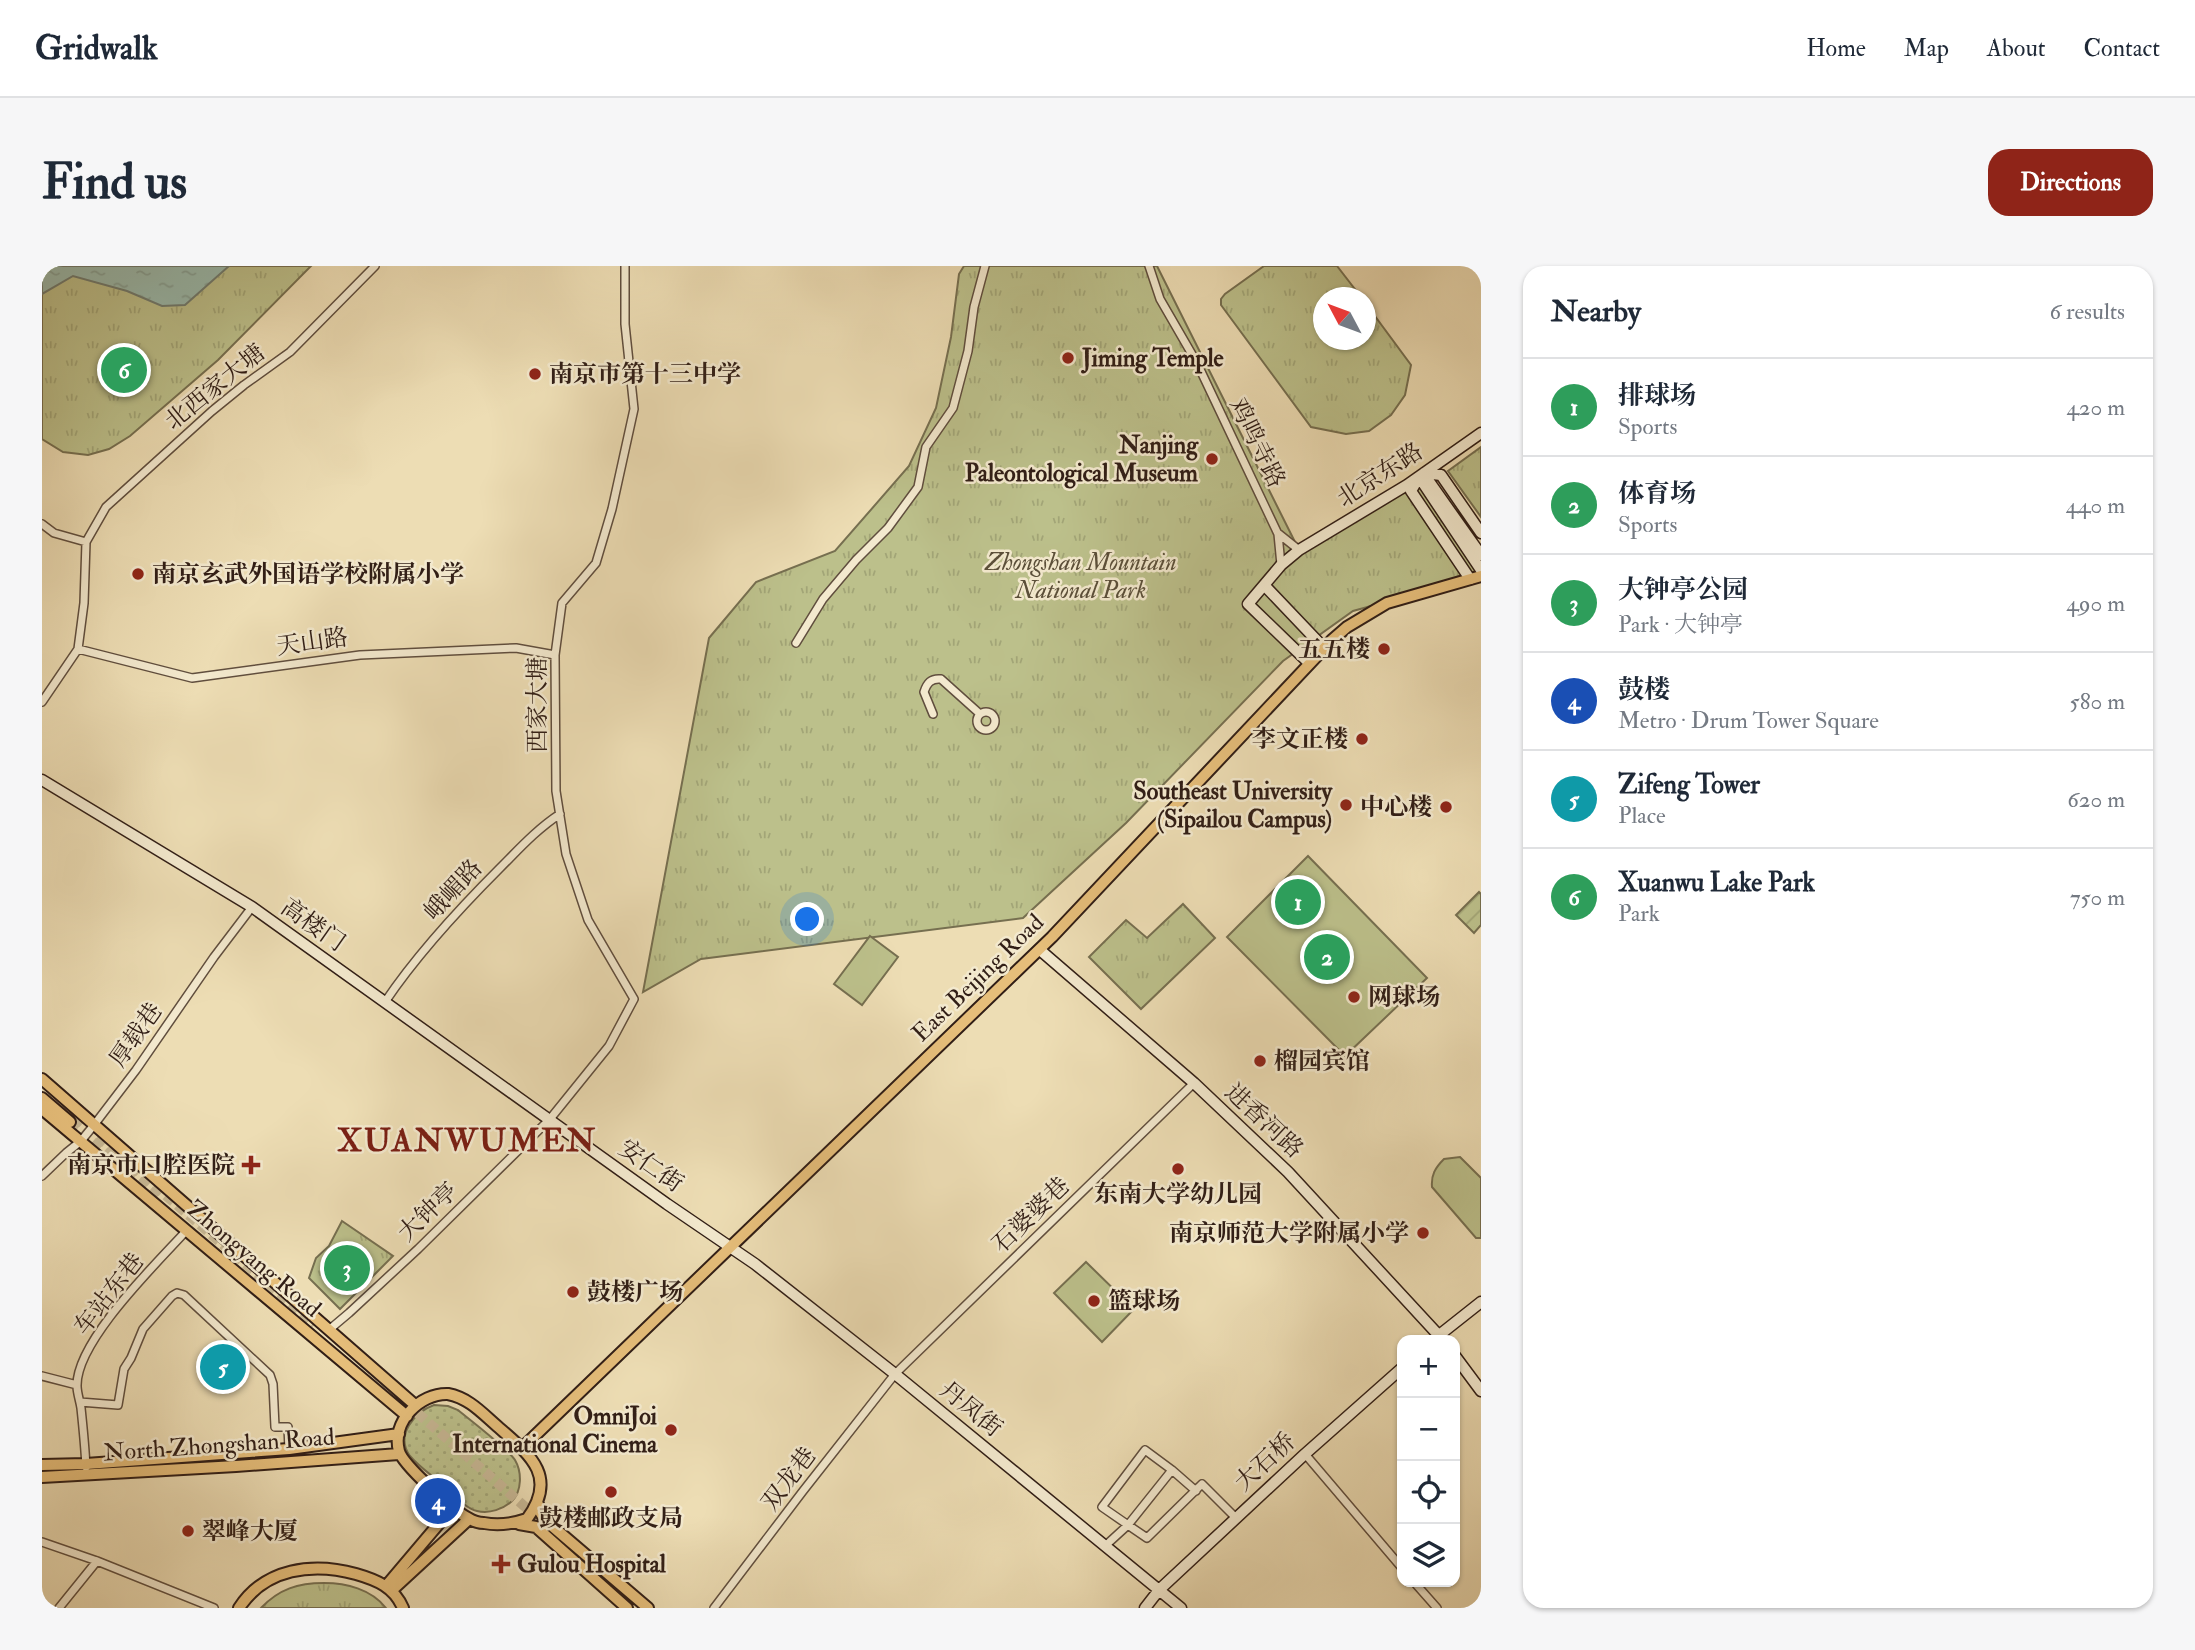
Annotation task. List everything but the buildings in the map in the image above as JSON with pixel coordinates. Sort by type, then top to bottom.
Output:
[{"type":"main road","name":"East Beijing Road","points":[[522,1448],[1040,950],[1309,663],[1347,627],[1387,603],[1475,577]]},
{"type":"main road","name":"Zhongyang Road","points":[[42,1079],[415,1405]]},
{"type":"main road","points":[[42,1087],[72,1119],[42,1098]]},
{"type":"main road","name":"Zhongyang Road","points":[[42,1109],[407,1416]]},
{"type":"main road","points":[[627,1608],[536,1527],[527,1524],[483,1523],[469,1519],[411,1470],[399,1454],[398,1434],[415,1405],[434,1395],[448,1394],[466,1399],[530,1455],[539,1482],[538,1504],[545,1520],[648,1608]]},
{"type":"main road","points":[[42,1465],[86,1469],[289,1449],[398,1434]]},
{"type":"main road","name":"North Zhongshan Road","points":[[42,1477],[86,1469],[236,1466],[399,1454]]},
{"type":"main road","points":[[513,1523],[527,1519],[538,1504]]},
{"type":"main road","points":[[389,1588],[453,1507]]},
{"type":"main road","points":[[389,1588],[469,1519]]},
{"type":"main road","points":[[239,1608],[251,1591],[268,1581],[315,1567],[340,1570],[389,1588],[403,1608]]},
{"type":"street","name":"北西家大塘","points":[[86,542],[106,507],[212,411],[290,352],[375,266]]},
{"type":"street","name":"西家大塘","points":[[550,1119],[609,1046],[634,999],[588,920],[566,854],[556,791],[555,656],[562,603],[596,563],[634,409],[625,324],[625,266]]},
{"type":"street","points":[[796,643],[823,599],[888,528],[918,487],[926,447],[953,408],[968,351],[974,307],[985,266]]},
{"type":"street","name":"鸡鸣寺路","points":[[1150,266],[1160,299],[1197,363],[1278,534],[1281,565]]},
{"type":"street","name":"北京东路","points":[[1264,585],[1281,565],[1299,550],[1421,475],[1481,433]]},
{"type":"street","points":[[1421,475],[1441,475],[1481,533]]},
{"type":"street","points":[[1421,475],[1481,555]]},
{"type":"street","points":[[1421,475],[1481,570]]},
{"type":"street","points":[[1421,475],[1411,491],[1475,577]]},
{"type":"street","points":[[42,524],[54,533],[86,542],[79,649],[42,702]]},
{"type":"street","points":[[1278,534],[1299,550]]},
{"type":"street","points":[[1309,663],[1248,604],[1264,585],[1325,648]]},
{"type":"street","name":"天山路","points":[[79,649],[192,678],[360,655],[516,648],[555,656]]},
{"type":"street","points":[[933,714],[924,692],[935,678],[941,679],[980,714]]},
{"type":"street","name":"高楼门","points":[[42,780],[252,907],[550,1119]]},
{"type":"street","name":"峨嵋路","points":[[386,1002],[463,905],[543,826],[560,814]]},
{"type":"street","name":"厚载巷","points":[[42,1176],[81,1141],[94,1125],[252,907]]},
{"type":"street","name":"进香河路","points":[[1040,950],[1194,1083],[1288,1172],[1436,1335]]},
{"type":"street","name":"石婆婆巷","points":[[895,1374],[1194,1083]]},
{"type":"street","name":"安仁街","points":[[550,1119],[730,1246]]},
{"type":"street","name":"大钟亭","points":[[330,1329],[418,1249],[550,1119]]},
{"type":"street","name":"车站东巷","points":[[86,1469],[77,1385],[86,1356],[96,1335],[187,1230]]},
{"type":"street","name":"丹凤街","points":[[730,1246],[895,1374],[1181,1608]]},
{"type":"street","points":[[80,1402],[118,1405],[124,1369],[143,1329],[177,1293],[184,1295],[270,1375],[273,1384],[275,1427],[288,1427],[289,1449]]},
{"type":"street","points":[[1442,1335],[1481,1302]]},
{"type":"street","points":[[1460,1363],[1481,1391]]},
{"type":"street","name":"大石桥","points":[[1145,1608],[1159,1590],[1304,1454],[1397,1372]]},
{"type":"street","name":"双龙巷","points":[[714,1608],[895,1374]]},
{"type":"street","points":[[42,1376],[77,1385]]},
{"type":"street","points":[[1196,1490],[1145,1450],[1102,1507],[1147,1538],[1196,1490],[1202,1484],[1236,1518]]},
{"type":"street","points":[[1304,1454],[1397,1562]]},
{"type":"street","points":[[1105,1546],[1128,1525],[1171,1470]]},
{"type":"street","points":[[42,1542],[214,1608]]},
{"type":"street","points":[[59,1608],[97,1561]]},
{"type":"street","points":[[1418,1587],[1437,1608]]},
{"type":"green space","points":[[42,266],[311,266],[218,360],[130,436],[109,449],[88,455],[63,452],[42,439]]},
{"type":"green space","name":"Zhongshan Mountain National Park","points":[[964,266],[1157,266],[1299,550],[1419,477],[1481,556],[1481,576],[1353,611],[1283,661],[1126,823],[1023,918],[701,959],[643,992],[709,638],[756,582],[835,551],[909,466],[936,408],[951,337],[959,274]]},
{"type":"green space","points":[[1264,266],[1337,266],[1353,287],[1313,287],[1313,350],[1376,350],[1376,318],[1411,365],[1405,395],[1391,415],[1369,431],[1346,434],[1311,427],[1221,305],[1225,294]]},
{"type":"green space","points":[[1481,447],[1481,517],[1448,471]]},
{"type":"green space","points":[[1308,856],[1427,978],[1345,1056],[1227,937]]},
{"type":"green space","points":[[1479,892],[1481,925],[1474,933],[1456,915]]},
{"type":"green space","points":[[1183,904],[1215,938],[1141,1009],[1089,957],[1126,920],[1147,938]]},
{"type":"green space","points":[[870,936],[898,957],[862,1005],[834,984]]},
{"type":"green space","points":[[1460,1157],[1481,1178],[1481,1238],[1476,1238],[1432,1187],[1433,1175],[1441,1162],[1444,1159]]},
{"type":"green space","points":[[342,1221],[393,1256],[340,1309],[309,1278],[316,1258],[329,1246]]},
{"type":"green space","name":"篮球场","points":[[1086,1262],[1134,1309],[1102,1342],[1054,1293]]},
{"type":"green space","points":[[434,1405],[458,1410],[511,1455],[520,1476],[519,1487],[512,1501],[491,1511],[472,1509],[410,1456],[405,1441],[409,1426],[420,1413]]},
{"type":"green space","points":[[324,1583],[358,1588],[380,1601],[386,1608],[261,1608],[289,1588]]},
{"type":"water","points":[[42,266],[229,266],[185,305],[162,306],[127,291],[73,276],[42,294]]},
{"type":"tunnel","points":[[75,1117],[315,1324]]},
{"type":"tunnel","points":[[70,1122],[161,1200]]},
{"type":"tunnel","points":[[406,1403],[547,1526]]},
{"type":"place","name":"Jiming Temple","points":[[1068,358]]},
{"type":"place","name":"Xuanwu Lake Park","points":[[124,370]]},
{"type":"place","name":"南京市第十三中学","points":[[535,374]]},
{"type":"place","name":"Nanjing Paleontological Museum","points":[[1212,459]]},
{"type":"place","name":"南京玄武外国语学校附属小学","points":[[138,574]]},
{"type":"place","name":"五五楼","points":[[1384,649]]},
{"type":"place","name":"李文正楼","points":[[1362,739]]},
{"type":"place","name":"Southeast University (Sipailou Campus)","points":[[1346,805]]},
{"type":"place","name":"中心楼","points":[[1446,807]]},
{"type":"place","name":"排球场","points":[[1298,902]]},
{"type":"place","name":"体育场","points":[[1327,957]]},
{"type":"place","name":"网球场","points":[[1354,997]]},
{"type":"place","name":"榴园宾馆","points":[[1260,1061]]},
{"type":"place","name":"南京市口腔医院","points":[[251,1165]]},
{"type":"place","name":"东南大学幼儿园","points":[[1178,1169]]},
{"type":"place","name":"南京师范大学附属小学","points":[[1423,1233]]},
{"type":"place","name":"大钟亭公园","points":[[347,1268]]},
{"type":"place","name":"鼓楼广场","points":[[573,1292]]},
{"type":"place","name":"篮球场","points":[[1094,1301]]},
{"type":"place","name":"Zifeng Tower","points":[[223,1367]]},
{"type":"place","name":"OmniJoi International Cinema","points":[[671,1430]]},
{"type":"place","name":"鼓楼邮政支局","points":[[611,1492]]},
{"type":"place","name":"鼓楼","points":[[438,1501]]},
{"type":"place","name":"翠峰大厦","points":[[188,1531]]},
{"type":"place","name":"Gulou Hospital","points":[[501,1564]]},
{"type":"district","name":"XUANWUMEN","points":[[467,1141]]}]
